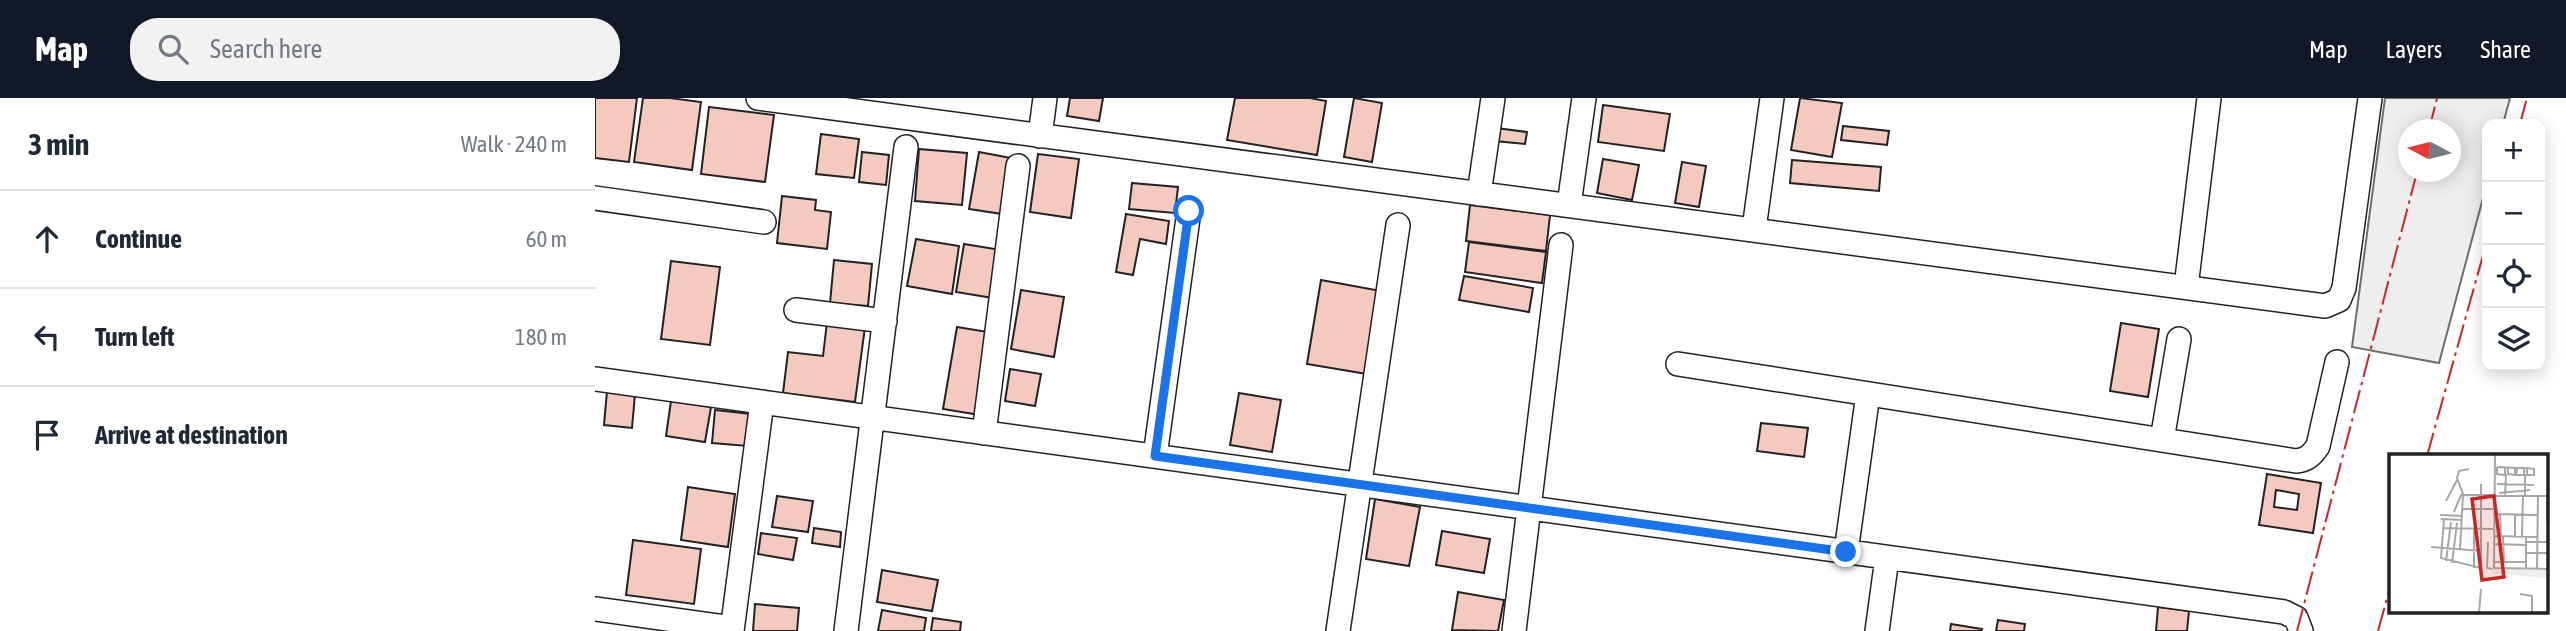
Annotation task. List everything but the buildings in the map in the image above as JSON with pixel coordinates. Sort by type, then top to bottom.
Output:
[{"type":"street","points":[[758,98],[2325,306],[2333,305],[2339,300],[2344,288],[2370,98]]},
{"type":"street","points":[[1040,136],[1045,98]]},
{"type":"street","points":[[1479,194],[1493,98]]},
{"type":"street","points":[[1569,205],[1584,98]]},
{"type":"street","points":[[1754,229],[1772,98]]},
{"type":"street","points":[[2186,287],[2209,98]]},
{"type":"street","points":[[846,631],[906,147]]},
{"type":"street","points":[[984,433],[1017,166]]},
{"type":"street","points":[[595,198],[764,222]]},
{"type":"street","points":[[1155,456],[1189,211]]},
{"type":"street","points":[[1338,631],[1398,225]]},
{"type":"street","points":[[1514,631],[1561,245]]},
{"type":"street","points":[[796,310],[885,321]]},
{"type":"street","points":[[2162,440],[2179,339]]},
{"type":"street","points":[[1678,364],[2286,460],[2305,460],[2318,446],[2337,362]]},
{"type":"street","points":[[595,379],[2284,612],[2296,618],[2301,631]]},
{"type":"street","points":[[1846,552],[1868,394]]},
{"type":"street","points":[[595,609],[638,623],[732,630],[762,402]]},
{"type":"street","points":[[1877,631],[1887,558]]},
{"type":"shaded area","points":[[2385,98],[2510,98],[2504,119],[2482,119],[2482,202],[2439,363],[2352,347]]},
{"type":"power","points":[[2432,119],[2437,98]]},
{"type":"power","points":[[2521,119],[2527,98]]},
{"type":"power","points":[[2297,631],[2414,182]]},
{"type":"power","points":[[2428,454],[2486,245]]},
{"type":"power","points":[[2378,631],[2389,591]]},
{"type":"route","points":[[1189,211],[1155,456],[1846,552]]}]
